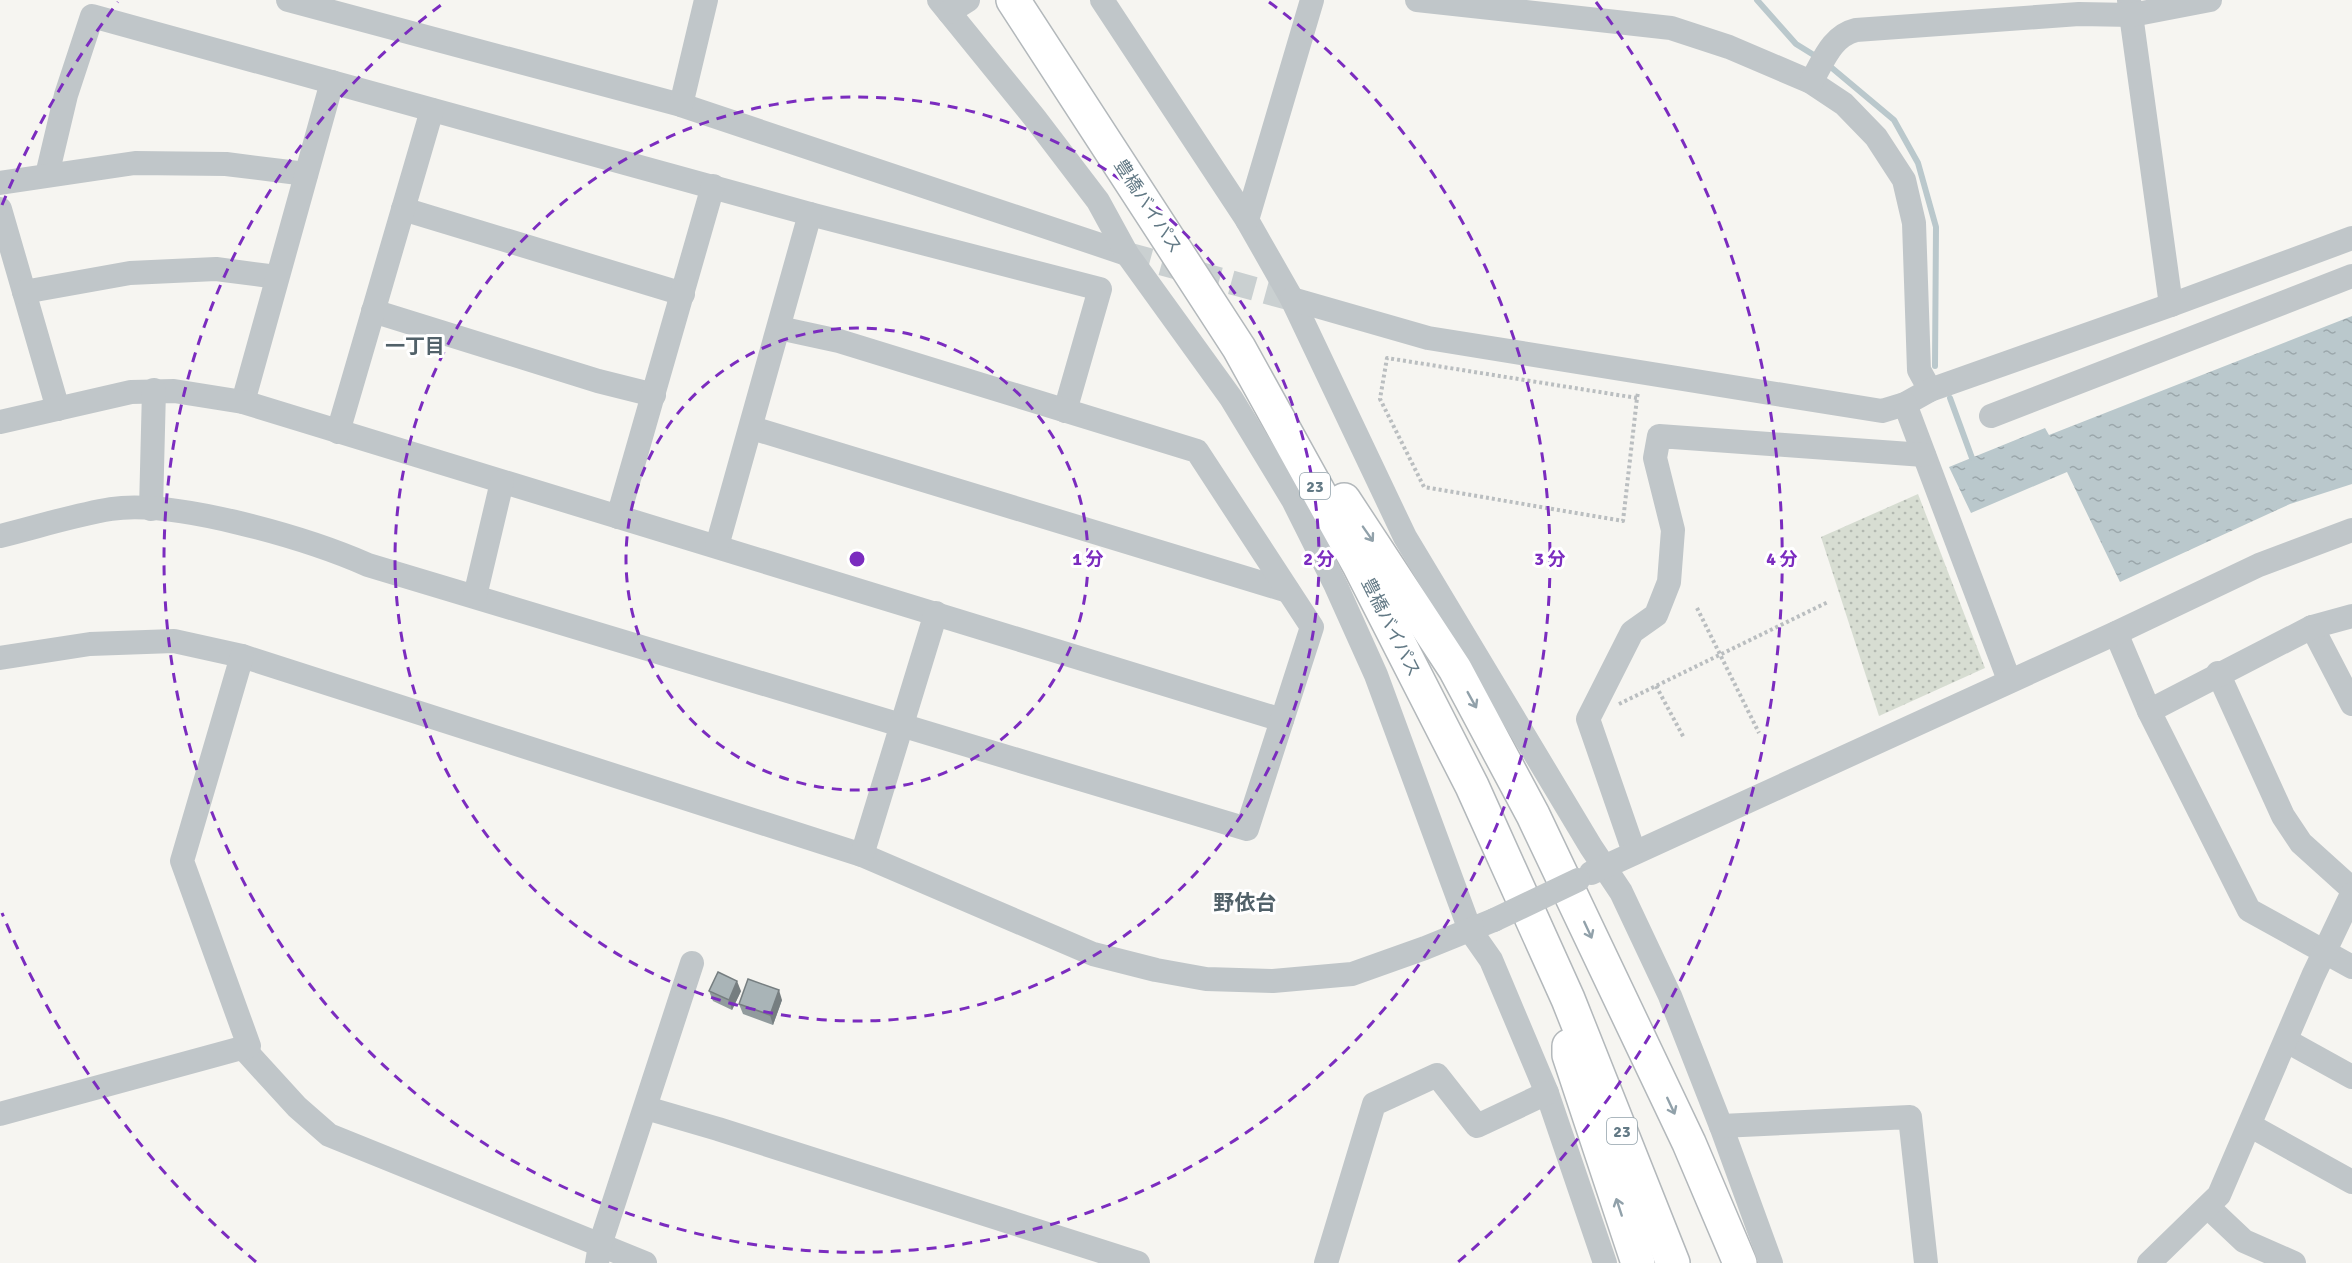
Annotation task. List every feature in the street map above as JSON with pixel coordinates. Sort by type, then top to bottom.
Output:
[{"type":"highway","name":"豊橋バイパス","points":[[1012,0],[1056,62],[1239,348],[1359,565],[1472,786],[1568,999],[1673,1263]]},
{"type":"highway","name":"23","points":[[1239,348],[1381,552],[1461,679],[1538,825],[1689,1143],[1740,1263]]},
{"type":"highway","name":"23","points":[[1568,999],[1569,1055],[1638,1263]]},
{"type":"street","points":[[288,0],[681,105],[1127,254]]},
{"type":"street","points":[[681,105],[706,0]]},
{"type":"street","points":[[1102,0],[1247,220],[1292,299],[1405,537],[1603,867],[1621,892],[1670,996],[1771,1263]]},
{"type":"street","points":[[1247,220],[1312,0]]},
{"type":"street","points":[[1417,0],[1671,28],[1729,47],[1811,82],[1844,104],[1868,128],[1904,180],[1914,223],[1919,370],[1929,390]]},
{"type":"street","points":[[1811,82],[1834,43],[1844,33],[1856,30],[2079,14],[2130,6],[2210,0]]},
{"type":"street","points":[[952,4],[1098,201],[1127,254],[1231,398],[1293,500],[1336,586],[1376,675],[1470,930],[1491,960],[1547,1093],[1605,1263]]},
{"type":"street","points":[[2130,6],[2171,306]]},
{"type":"street","points":[[47,175],[66,95],[92,16],[810,214],[1100,289],[1065,411]]},
{"type":"street","points":[[243,402],[332,82]]},
{"type":"street","points":[[338,432],[432,110]]},
{"type":"street","points":[[0,183],[135,163],[226,164],[306,174]]},
{"type":"street","points":[[618,517],[713,186]]},
{"type":"street","points":[[0,209],[58,409]]},
{"type":"street","points":[[402,209],[683,294]]},
{"type":"street","points":[[717,546],[752,428],[810,214]]},
{"type":"street","points":[[1292,299],[1428,338],[1882,411],[1905,404],[1929,390],[2171,306],[2352,238]]},
{"type":"street","points":[[24,292],[129,273],[216,268],[277,277]]},
{"type":"street","points":[[1991,416],[2352,276]]},
{"type":"street","points":[[373,311],[597,381],[654,395]]},
{"type":"street","points":[[0,536],[113,509],[152,509],[206,516],[338,552],[368,566],[475,596],[1247,829],[1312,627],[1197,451],[839,342],[779,328]]},
{"type":"street","points":[[152,509],[155,439],[154,390]]},
{"type":"street","points":[[0,422],[131,392],[154,390],[243,402],[1282,720]]},
{"type":"street","points":[[1905,404],[2009,680]]},
{"type":"street","points":[[752,428],[1288,591]]},
{"type":"street","points":[[1634,852],[1588,719],[1632,632],[1656,615],[1670,582],[1673,530],[1655,458],[1659,436],[1924,455]]},
{"type":"street","points":[[475,596],[502,482]]},
{"type":"street","points":[[0,658],[90,644],[174,641],[242,656],[862,855],[1093,954],[1156,970],[1206,979],[1273,981],[1352,974],[1494,920],[1634,852],[2116,633],[2259,565],[2352,530]]},
{"type":"street","points":[[862,855],[936,613]]},
{"type":"street","points":[[2149,711],[2218,673],[2312,627],[2352,616]]},
{"type":"street","points":[[2312,627],[2352,704]]},
{"type":"street","points":[[2116,633],[2149,711],[2249,910],[2352,967]]},
{"type":"street","points":[[0,1114],[249,1047],[182,861],[242,656]]},
{"type":"street","points":[[2218,673],[2283,816],[2301,843],[2352,889]]},
{"type":"street","points":[[2149,1263],[2219,1196],[2352,894]]},
{"type":"street","points":[[599,1254],[692,963]]},
{"type":"street","points":[[2287,1041],[2352,1077]]},
{"type":"street","points":[[244,1049],[297,1107],[329,1135],[599,1254],[645,1263]]},
{"type":"street","points":[[1326,1263],[1374,1104],[1437,1075],[1477,1126],[1547,1093]]},
{"type":"street","points":[[646,1108],[1138,1263]]},
{"type":"street","points":[[1721,1126],[1910,1117],[1926,1263]]},
{"type":"street","points":[[2251,1126],[2352,1182]]},
{"type":"street","points":[[2209,1208],[2244,1241],[2294,1263]]},
{"type":"path","points":[[1638,398],[1388,358],[1380,399],[1424,487],[1623,520],[1638,398],[1640,372]]},
{"type":"path","points":[[1588,719],[1828,602]]},
{"type":"path","points":[[1697,608],[1758,733]]},
{"type":"path","points":[[1656,686],[1684,738]]},
{"type":"shaded area","points":[[1918,494],[1985,668],[1879,716],[1821,537]]},
{"type":"water","points":[[2352,316],[2352,484],[2290,504],[2120,582],[2067,472],[1971,513],[1949,467],[2045,428],[2049,435]]},
{"type":"building","points":[[718,972],[737,981],[729,1000],[709,991]]},
{"type":"building","points":[[748,979],[779,990],[770,1015],[739,1004]]},
{"type":"waterway","points":[[1757,0],[1796,44],[1817,57]]},
{"type":"waterway","points":[[1826,63],[1894,120],[1918,163],[1936,227],[1935,366]]},
{"type":"waterway","points":[[1950,398],[1972,458]]},
{"type":"tunnel","points":[[1127,254],[1292,299]]},
{"type":"district","name":"一丁目","points":[[415,346]]},
{"type":"district","name":"野依台","points":[[1245,903]]}]
